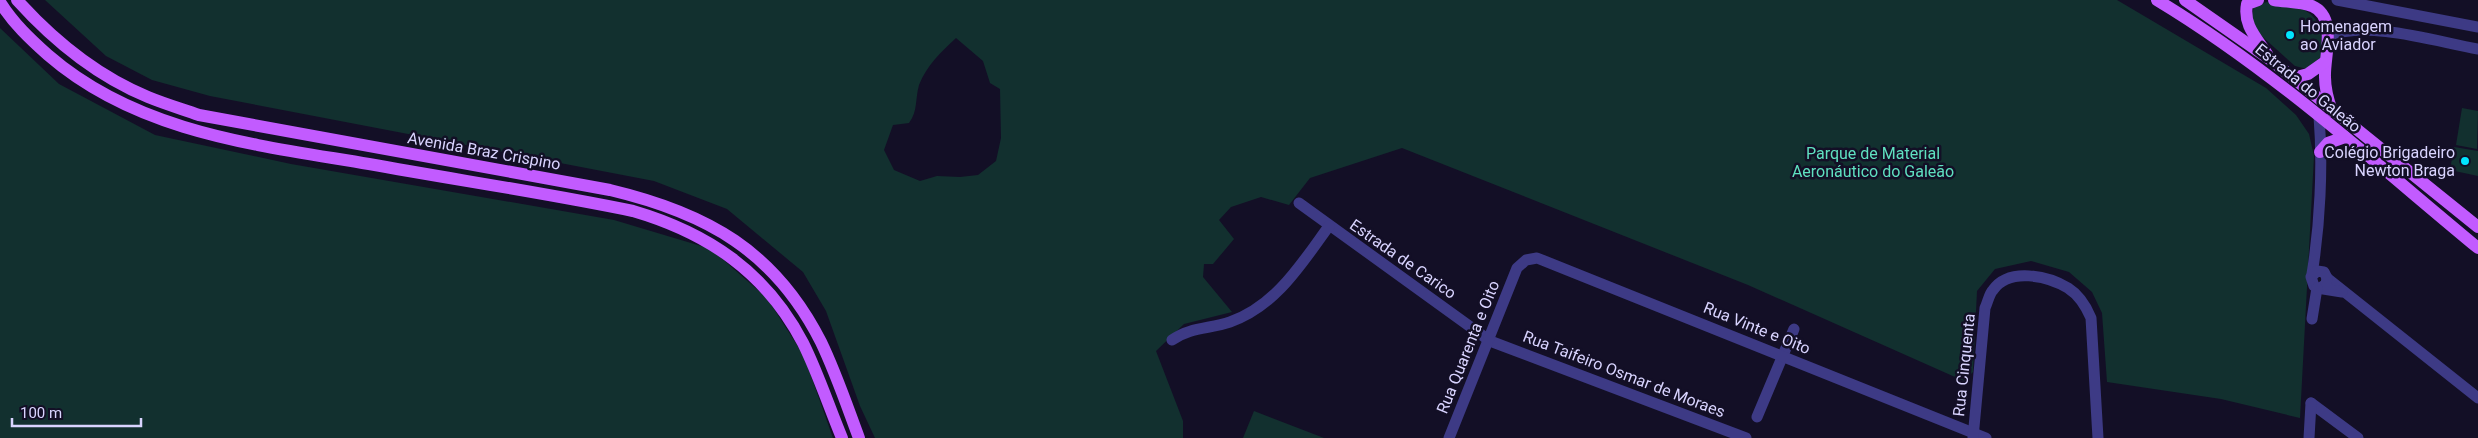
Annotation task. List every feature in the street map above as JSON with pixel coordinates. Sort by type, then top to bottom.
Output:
[{"type":"main road","name":"Avenida Braz Crispino","points":[[17,0],[55,39],[94,67],[148,97],[199,115],[610,190],[652,200],[696,217],[752,254],[780,281],[794,298],[822,344],[859,438]]},
{"type":"main road","name":"Estrada do Galeão","points":[[2157,0],[2249,60],[2478,248]]},
{"type":"main road","name":"Estrada do Galeão","points":[[2185,0],[2271,60],[2478,227]]},
{"type":"main road","points":[[2274,0],[2311,6],[2318,10],[2328,35],[2329,46],[2325,62],[2326,85],[2331,108],[2341,135],[2328,143],[2320,152]]},
{"type":"main road","points":[[2251,1],[2245,15],[2247,24],[2271,60]]},
{"type":"main road","name":"Avenida Braz Crispino","points":[[0,2],[16,26],[57,63],[85,83],[150,117],[224,139],[633,211],[657,218],[707,241],[729,254],[750,272],[783,311],[803,343],[842,438]]},
{"type":"main road","points":[[2293,78],[2308,74],[2325,62]]},
{"type":"main road","points":[[2312,92],[2319,116]]},
{"type":"street","points":[[2337,0],[2478,27]]},
{"type":"street","points":[[2328,35],[2342,31],[2363,29],[2478,49]]},
{"type":"street","points":[[2319,116],[2320,152],[2316,252],[2312,284],[2319,288],[2344,292]]},
{"type":"street","name":"Estrada de Carico","points":[[1299,203],[1490,341]]},
{"type":"street","points":[[1172,340],[1183,332],[1230,322],[1263,306],[1290,280],[1329,226]]},
{"type":"street","points":[[2312,319],[2319,288],[2326,284],[2326,275],[2316,252]]},
{"type":"street","name":"Rua Vinte e Oito","points":[[1517,268],[1522,262],[1531,258],[1545,259],[1973,435],[1986,438]]},
{"type":"street","name":"Rua Quarenta e Oito","points":[[1449,438],[1490,341],[1517,268]]},
{"type":"street","points":[[2312,274],[2317,271],[2326,275],[2344,292],[2436,362],[2478,398]]},
{"type":"street","name":"Rua Cinquenta","points":[[1973,435],[1983,318],[1992,290],[2005,281],[2024,275],[2044,278],[2069,288],[2084,303],[2091,318],[2098,438]]},
{"type":"street","points":[[1757,417],[1781,356],[1794,329]]},
{"type":"street","name":"Rua Taifeiro Osmar de Moraes","points":[[1490,341],[1743,437]]},
{"type":"street","points":[[2309,438],[2311,403],[2358,438]]},
{"type":"green space","name":"Parque de Material Aeronáutico do Galeão","points":[[45,0],[2117,0],[2266,88],[2296,115],[2309,134],[2314,156],[2300,418],[2221,399],[2107,382],[2102,313],[2092,292],[2069,272],[2031,261],[1995,269],[1977,291],[1973,372],[1964,381],[1748,285],[1402,148],[1310,178],[1289,205],[1261,197],[1231,207],[1219,220],[1234,239],[1213,264],[1204,264],[1203,277],[1232,312],[1184,324],[1156,351],[1183,421],[1183,438],[875,438],[860,406],[826,311],[803,272],[727,209],[654,181],[210,96],[152,80],[106,56]],"holes":[[[956,38],[983,61],[990,83],[1000,89],[1001,138],[996,161],[978,175],[960,177],[937,176],[920,181],[894,170],[884,150],[893,125],[909,123],[915,109],[919,85],[935,59]]]},
{"type":"green space","points":[[2267,2],[2299,8],[2316,20],[2323,39],[2323,55],[2307,69],[2295,66],[2255,30],[2251,20],[2254,6]]},
{"type":"green space","points":[[0,28],[59,84],[155,135],[291,164],[614,220],[711,249],[767,298],[804,356],[833,438],[0,438]]},
{"type":"green space","points":[[2462,108],[2478,111],[2477,149],[2456,145]]},
{"type":"green space","name":"Colégio Brigadeiro Newton Braga","points":[[2454,147],[2478,151],[2478,176],[2450,170]]},
{"type":"green space","points":[[1254,411],[1324,438],[1243,438]]},
{"type":"place","name":"Homenagem ao Aviador","points":[[2290,35]]},
{"type":"place","name":"Colégio Brigadeiro Newton Braga","points":[[2465,161]]}]
